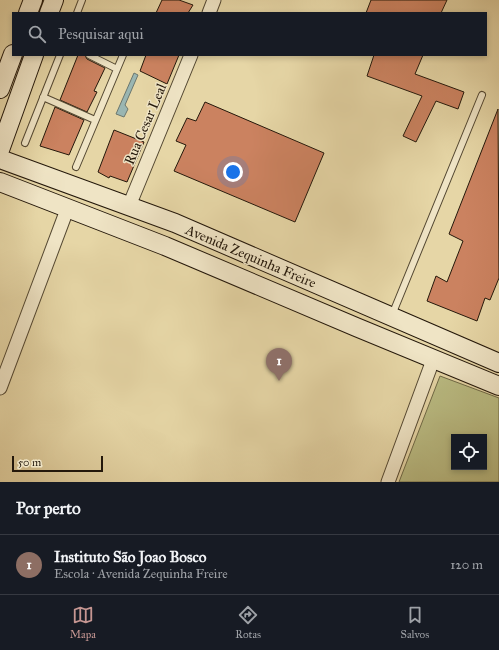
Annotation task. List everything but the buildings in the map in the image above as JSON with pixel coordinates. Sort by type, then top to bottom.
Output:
[{"type":"main road","points":[[28,12],[33,0]]},
{"type":"main road","points":[[49,12],[54,0]]},
{"type":"main road","points":[[0,89],[12,56]]},
{"type":"main road","points":[[0,150],[34,56]]},
{"type":"main road","points":[[0,159],[0,164]]},
{"type":"main road","name":"Avenida Zequinha Freire","points":[[0,159],[174,223],[499,363]]},
{"type":"main road","name":"Avenida Zequinha Freire","points":[[0,182],[68,207],[165,246],[433,360],[499,386]]},
{"type":"street","points":[[209,12],[214,0]]},
{"type":"street","name":"Rua Cesar Leal","points":[[129,206],[191,56]]},
{"type":"street","points":[[0,388],[68,207]]},
{"type":"street","points":[[388,482],[433,360]]},
{"type":"lane","points":[[77,12],[82,0]]},
{"type":"lane","points":[[25,143],[60,56]]},
{"type":"lane","points":[[91,56],[117,68]]},
{"type":"lane","points":[[76,167],[123,56]]},
{"type":"lane","points":[[391,317],[482,95]]},
{"type":"lane","points":[[43,97],[95,120]]},
{"type":"green space","points":[[440,376],[499,398],[499,482],[399,482]]},
{"type":"water","points":[[134,73],[138,75],[125,105],[128,109],[124,117],[116,114]]},
{"type":"place","name":"Instituto São Joao Bosco","points":[[279,381]]}]
